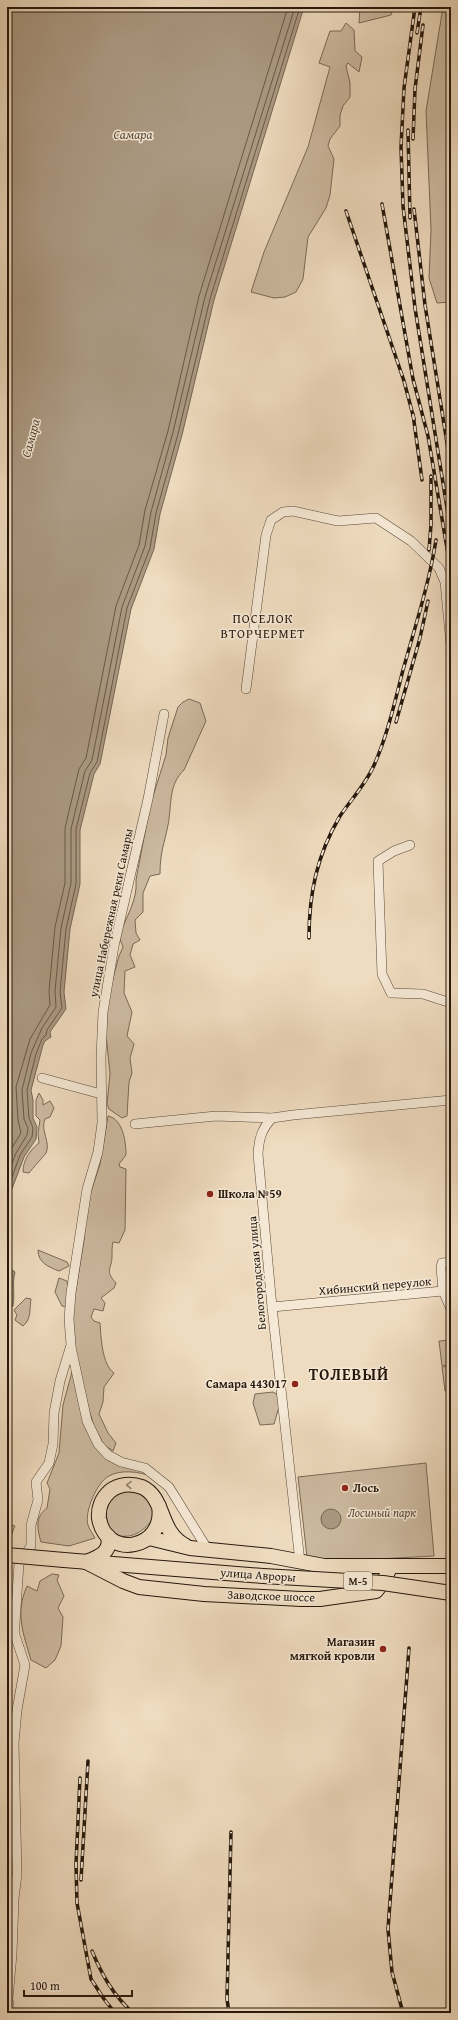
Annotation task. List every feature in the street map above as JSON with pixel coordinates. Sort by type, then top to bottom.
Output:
[{"type":"main road","points":[[190,1548],[172,1536],[155,1498],[141,1487],[126,1485],[112,1490],[104,1498],[99,1514],[101,1527],[113,1541],[125,1545],[145,1540],[190,1548],[271,1556],[324,1566],[451,1566]]},
{"type":"main road","points":[[159,1506],[158,1525],[145,1540],[141,1549],[143,1558],[160,1569]]},
{"type":"main road","points":[[86,1562],[102,1555],[109,1542],[108,1536]]},
{"type":"main road","name":"улица Авроры","points":[[7,1555],[144,1568],[382,1583],[451,1593]]},
{"type":"main road","name":"Заводское шоссе","points":[[86,1562],[123,1582],[139,1587],[204,1594],[320,1599],[376,1591],[385,1579],[390,1567]]},
{"type":"main road","points":[[279,1598],[300,1562]]},
{"type":"main road","points":[[139,1587],[132,1582],[132,1575],[136,1571],[144,1568]]},
{"type":"street","points":[[246,689],[266,535],[271,520],[283,512],[293,511],[338,521],[376,518],[411,541],[439,568],[445,582],[451,645]]},
{"type":"street","name":"улица Набережная реки Самары","points":[[10,2013],[8,1999],[17,1874],[14,1743],[17,1710],[25,1665],[15,1635],[19,1564],[31,1546],[31,1526],[38,1500],[36,1482],[50,1463],[53,1444],[54,1413],[60,1381],[71,1345],[69,1318],[71,1293],[87,1189],[98,1152],[102,1123],[102,1012],[114,946],[148,799],[164,714]]},
{"type":"street","points":[[451,746],[451,774]]},
{"type":"street","points":[[410,845],[394,851],[378,861],[382,974],[391,993],[423,994],[451,1003]]},
{"type":"street","points":[[42,1078],[101,1094]]},
{"type":"street","points":[[135,1124],[216,1116],[272,1118],[451,1100]]},
{"type":"street","name":"Белогородская улица","points":[[272,1118],[263,1128],[259,1139],[258,1154],[272,1308],[300,1562]]},
{"type":"street","name":"Хибинский переулок","points":[[272,1308],[443,1291],[442,1263],[451,1262]]},
{"type":"street","points":[[443,1291],[451,1309]]},
{"type":"street","points":[[71,1345],[87,1421],[98,1444],[108,1455],[121,1462],[145,1468],[169,1487],[208,1550]]},
{"type":"green space","points":[[360,7],[394,7],[391,15],[359,23]]},
{"type":"green space","points":[[443,7],[451,7],[451,302],[437,303],[429,278],[431,230],[426,111]]},
{"type":"green space","points":[[346,23],[354,30],[355,51],[362,57],[359,72],[348,63],[346,66],[350,83],[350,97],[343,106],[340,115],[340,126],[330,139],[328,146],[334,159],[330,195],[326,208],[308,237],[303,279],[296,292],[285,297],[274,298],[251,292],[264,252],[308,147],[330,67],[319,63],[330,31],[341,31]]},
{"type":"green space","points":[[189,699],[200,703],[206,721],[184,770],[175,782],[168,825],[161,854],[160,874],[150,876],[143,893],[143,912],[135,920],[136,933],[140,940],[133,944],[130,955],[135,967],[125,971],[124,993],[132,1012],[127,1036],[134,1044],[130,1058],[132,1073],[129,1082],[127,1116],[122,1118],[109,1109],[107,1104],[110,1074],[106,1034],[108,997],[119,956],[123,947],[119,937],[135,895],[136,880],[150,806],[166,755],[168,738],[178,707]]},
{"type":"green space","points":[[39,1093],[43,1100],[43,1105],[50,1101],[54,1108],[50,1117],[45,1119],[44,1123],[44,1132],[47,1145],[46,1153],[29,1173],[23,1172],[23,1168],[28,1156],[39,1143],[38,1133],[40,1120],[36,1116],[36,1100]]},
{"type":"green space","points":[[108,1116],[113,1118],[120,1126],[123,1132],[125,1144],[126,1155],[119,1164],[120,1167],[126,1169],[125,1230],[119,1243],[113,1242],[112,1261],[109,1272],[112,1279],[116,1283],[114,1288],[101,1298],[105,1303],[103,1311],[94,1309],[91,1317],[94,1321],[100,1323],[105,1357],[107,1364],[114,1373],[104,1387],[103,1402],[99,1414],[108,1433],[116,1443],[113,1451],[104,1445],[94,1426],[87,1403],[76,1354],[72,1314],[84,1240],[87,1204],[100,1164]]},
{"type":"green space","points":[[38,1250],[67,1262],[69,1266],[59,1271],[52,1268],[42,1261],[38,1254]]},
{"type":"green space","points":[[59,1278],[67,1281],[68,1287],[66,1307],[62,1306],[55,1292]]},
{"type":"green space","points":[[26,1298],[31,1299],[30,1314],[28,1320],[23,1326],[15,1320],[17,1315],[14,1310]]},
{"type":"green space","points":[[451,1340],[451,1364],[442,1366],[439,1341]]},
{"type":"green space","points":[[75,1361],[92,1441],[151,1476],[136,1472],[119,1472],[104,1479],[92,1498],[87,1519],[90,1530],[95,1538],[69,1546],[41,1542],[38,1523],[40,1515],[47,1508],[50,1489],[47,1483],[59,1453],[63,1405]]},
{"type":"green space","points":[[451,1366],[451,1390],[445,1391],[442,1367]]},
{"type":"green space","points":[[273,1392],[278,1395],[279,1407],[274,1424],[260,1425],[253,1403],[255,1394]]},
{"type":"green space","name":"Лосиный парк","points":[[426,1463],[434,1556],[321,1562],[307,1557],[298,1477]]},
{"type":"green space","points":[[119,1491],[141,1492],[152,1502],[153,1519],[144,1529],[129,1536],[118,1536],[111,1534],[107,1521],[107,1506]]},
{"type":"green space","points":[[7,1524],[15,1526],[9,1547],[12,1603],[11,1613],[7,1616]]},
{"type":"green space","points":[[52,1574],[59,1575],[57,1580],[64,1596],[58,1608],[63,1617],[61,1646],[55,1660],[46,1668],[31,1660],[23,1632],[21,1605],[27,1586],[37,1591],[40,1581]]},
{"type":"water","name":"Самара","points":[[7,7],[304,7],[214,300],[182,435],[160,514],[154,549],[131,609],[100,764],[94,774],[80,830],[80,884],[70,929],[64,992],[66,1009],[50,1032],[51,1037],[45,1041],[43,1045],[31,1090],[33,1100],[33,1118],[37,1127],[36,1139],[24,1157],[10,1194],[10,1268],[15,1272],[13,1306],[7,1311]]},
{"type":"water","points":[[327,1509],[335,1509],[341,1515],[341,1523],[335,1529],[327,1529],[321,1523],[321,1515]]},
{"type":"railway","points":[[415,7],[404,88],[401,147],[403,206],[415,308],[451,533]]},
{"type":"railway","points":[[417,33],[421,7]]},
{"type":"railway","points":[[413,139],[415,89],[423,25]]},
{"type":"railway","points":[[408,130],[410,218]]},
{"type":"railway","points":[[382,204],[413,379],[428,436],[451,572]]},
{"type":"railway","points":[[414,209],[425,305],[451,468]]},
{"type":"railway","points":[[346,211],[404,381],[414,419]]},
{"type":"railway","points":[[413,414],[422,480]]},
{"type":"railway","points":[[429,550],[431,525],[431,476]]},
{"type":"railway","points":[[309,938],[309,921],[313,890],[320,860],[325,845],[340,816],[368,777],[380,752],[430,573],[436,540]]},
{"type":"railway","points":[[396,722],[420,638],[428,601]]},
{"type":"railway","points":[[403,2013],[392,1972],[388,1929],[409,1648]]},
{"type":"railway","points":[[81,1880],[88,1761]]},
{"type":"railway","points":[[80,1778],[76,1864],[77,1903],[91,1979],[115,2013]]},
{"type":"railway","points":[[229,2013],[227,1999],[231,1832]]},
{"type":"railway","points":[[92,1951],[114,1992],[133,2013]]},
{"type":"place","name":"Школа №59","points":[[210,1194]]},
{"type":"place","name":"Самара 443017","points":[[295,1384]]},
{"type":"place","name":"Лось","points":[[345,1488]]},
{"type":"place","name":"Магазин мягкой кровли","points":[[383,1649]]},
{"type":"district","name":"ПОСЕЛОК ВТОРЧЕРМЕТ","points":[[263,626]]},
{"type":"district","name":"ТОЛЕВЫЙ","points":[[349,1374]]}]
